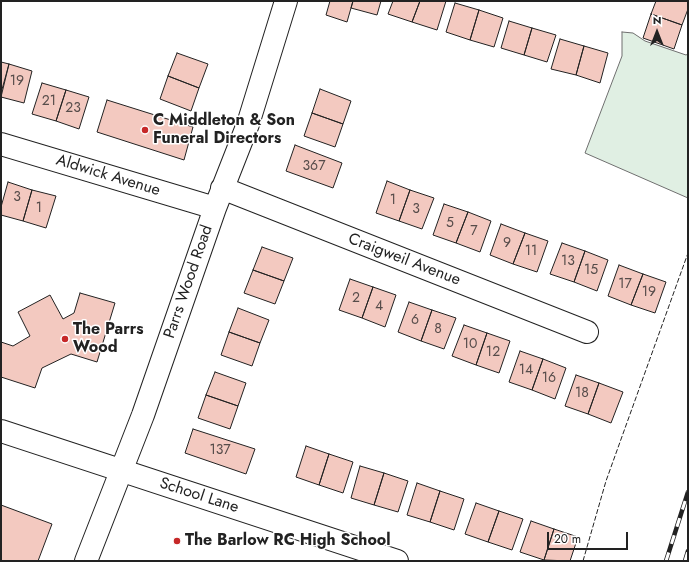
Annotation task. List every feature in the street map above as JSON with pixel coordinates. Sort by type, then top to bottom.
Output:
[{"type":"street","name":"Parrs Wood Road","points":[[86,561],[122,471],[219,198],[248,124],[286,1]]},
{"type":"street","name":"Aldwick Avenue","points":[[1,144],[219,198]]},
{"type":"street","name":"Craigweil Avenue","points":[[219,198],[587,332]]},
{"type":"street","name":"School Lane","points":[[1,431],[397,561]]},
{"type":"green space","points":[[622,32],[633,33],[645,41],[686,55],[688,54],[688,198],[585,153],[622,56]]},
{"type":"building","points":[[330,1],[353,1],[347,22],[326,15]]},
{"type":"building","points":[[353,1],[381,1],[377,15],[351,8]]},
{"type":"building","points":[[393,1],[420,1],[412,22],[388,14]]},
{"type":"building","points":[[420,1],[446,1],[437,30],[412,22]]},
{"type":"building","points":[[656,1],[688,1],[688,9],[682,25],[651,14]]},
{"type":"building","points":[[455,3],[479,10],[470,40],[446,32]]},
{"type":"building","points":[[479,10],[503,18],[494,47],[470,40]]},
{"type":"building","points":[[651,14],[682,25],[674,49],[643,38]]},
{"type":"building","points":[[509,21],[532,28],[524,55],[501,48]]},
{"type":"building","points":[[532,28],[556,35],[547,62],[524,55]]},
{"type":"building","points":[[560,39],[584,46],[576,75],[551,69]]},
{"type":"building","points":[[584,46],[608,53],[600,83],[576,75]]},
{"type":"building","points":[[177,53],[208,64],[199,88],[168,76]]},
{"type":"building","points":[[1,62],[9,64],[1,93]]},
{"type":"building","points":[[9,64],[32,71],[24,103],[1,97]]},
{"type":"building","points":[[168,76],[199,88],[191,111],[160,99]]},
{"type":"building","points":[[42,83],[66,90],[56,121],[32,114]]},
{"type":"building","points":[[320,89],[351,101],[343,124],[312,113]]},
{"type":"building","points":[[66,90],[89,97],[79,129],[56,121]]},
{"type":"building","name":"C Middleton & Son Funeral Directors","points":[[107,100],[193,127],[184,160],[97,132]]},
{"type":"building","points":[[312,113],[343,124],[335,147],[304,136]]},
{"type":"building","points":[[295,145],[342,163],[333,188],[286,171]]},
{"type":"building","points":[[387,181],[410,190],[399,221],[376,213]]},
{"type":"building","points":[[8,182],[32,190],[23,221],[1,215],[1,207]]},
{"type":"building","points":[[32,190],[56,196],[46,228],[23,221]]},
{"type":"building","points":[[410,190],[434,198],[422,229],[399,221]]},
{"type":"building","points":[[444,204],[468,212],[456,243],[433,235]]},
{"type":"building","points":[[468,212],[491,221],[480,252],[456,243]]},
{"type":"building","points":[[501,224],[525,233],[513,264],[490,255]]},
{"type":"building","points":[[525,233],[548,241],[537,272],[513,264]]},
{"type":"building","points":[[562,243],[585,251],[574,282],[550,274]]},
{"type":"building","points":[[262,247],[293,258],[284,281],[253,270]]},
{"type":"building","points":[[585,251],[608,260],[597,291],[574,282]]},
{"type":"building","points":[[619,265],[643,274],[631,305],[608,296]]},
{"type":"building","points":[[253,270],[284,281],[275,304],[244,293]]},
{"type":"building","points":[[643,274],[666,282],[655,313],[631,305]]},
{"type":"building","points":[[350,279],[373,287],[362,318],[339,310]]},
{"type":"building","points":[[373,287],[396,295],[385,327],[362,318]]},
{"type":"building","name":"The Parrs Wood","points":[[80,293],[115,303],[97,362],[71,354],[42,368],[35,388],[1,377],[1,342],[13,346],[30,336],[18,312],[50,295],[63,319],[74,313]]},
{"type":"building","points":[[409,302],[432,310],[421,341],[398,332]]},
{"type":"building","points":[[238,308],[269,320],[260,343],[229,332]]},
{"type":"building","points":[[432,310],[456,318],[444,349],[421,341]]},
{"type":"building","points":[[464,325],[487,333],[476,365],[452,356]]},
{"type":"building","points":[[229,332],[260,343],[252,366],[221,355]]},
{"type":"building","points":[[487,333],[510,341],[499,373],[476,365]]},
{"type":"building","points":[[520,351],[543,359],[532,390],[509,382]]},
{"type":"building","points":[[543,359],[566,368],[555,399],[532,390]]},
{"type":"building","points":[[215,372],[246,383],[238,406],[206,395]]},
{"type":"building","points":[[576,375],[599,383],[588,414],[565,406]]},
{"type":"building","points":[[599,383],[623,392],[611,423],[588,414]]},
{"type":"building","points":[[206,395],[238,406],[230,429],[198,418]]},
{"type":"building","points":[[193,429],[255,449],[246,474],[185,453]]},
{"type":"building","points":[[306,446],[329,454],[319,485],[296,477]]},
{"type":"building","points":[[329,454],[353,462],[343,493],[319,485]]},
{"type":"building","points":[[360,466],[384,473],[374,505],[351,498]]},
{"type":"building","points":[[384,473],[408,481],[398,512],[374,505]]},
{"type":"building","points":[[417,483],[440,491],[430,522],[407,515]]},
{"type":"building","points":[[440,491],[464,499],[454,530],[430,522]]},
{"type":"building","points":[[476,503],[499,511],[488,542],[465,534]]},
{"type":"building","points":[[1,505],[52,524],[38,561],[1,561]]},
{"type":"building","points":[[499,511],[523,519],[512,550],[488,542]]},
{"type":"building","points":[[531,521],[554,529],[544,560],[520,552]]},
{"type":"building","points":[[554,529],[578,537],[570,561],[544,560]]},
{"type":"railway","points":[[666,561],[688,492]]},
{"type":"railway","points":[[685,561],[688,551]]},
{"type":"fence","points":[[583,561],[606,481],[688,253]]},
{"type":"place","name":"C Middleton & Son Funeral Directors","points":[[145,130]]},
{"type":"place","name":"The Parrs Wood","points":[[65,339]]},
{"type":"place","name":"The Barlow RC High School","points":[[177,541]]}]
